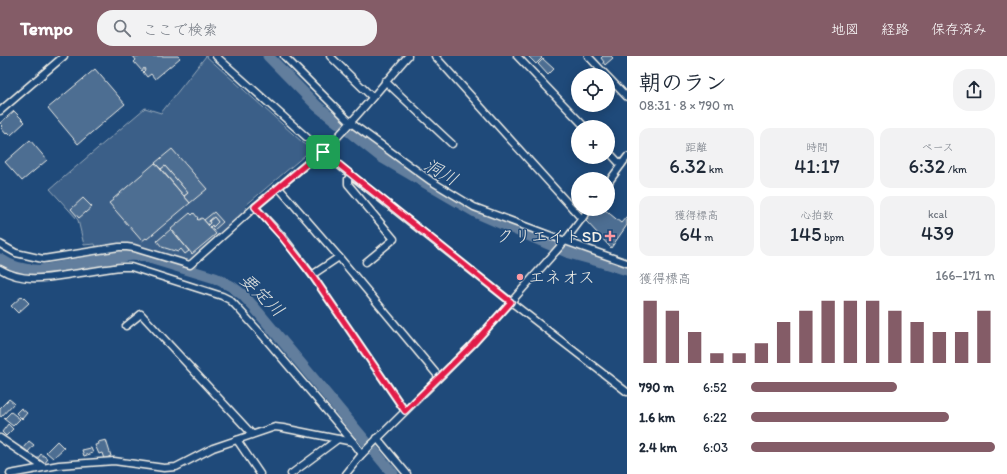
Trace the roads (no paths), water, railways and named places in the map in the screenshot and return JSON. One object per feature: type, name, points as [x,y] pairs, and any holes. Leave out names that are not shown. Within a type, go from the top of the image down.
[{"type":"street","points":[[0,111],[64,56]]},
{"type":"street","points":[[216,56],[322,152],[350,175],[627,392]]},
{"type":"street","points":[[284,56],[350,124],[431,181],[474,207],[627,263]]},
{"type":"street","points":[[330,56],[372,97]]},
{"type":"street","points":[[0,244],[16,253],[43,259],[127,247],[190,265],[255,207],[343,133],[385,81],[408,56]]},
{"type":"street","points":[[435,56],[582,219]]},
{"type":"street","points":[[517,56],[578,120]]},
{"type":"street","points":[[588,56],[599,68]]},
{"type":"street","points":[[385,81],[452,144]]},
{"type":"street","points":[[615,84],[627,97]]},
{"type":"street","points":[[615,173],[627,157]]},
{"type":"street","points":[[615,159],[621,165]]},
{"type":"street","points":[[350,175],[348,184],[394,239],[366,262]]},
{"type":"street","points":[[279,188],[340,257],[439,377]]},
{"type":"street","points":[[255,207],[282,237],[312,275],[405,411]]},
{"type":"street","points":[[346,474],[377,438],[472,345],[556,252],[584,216]]},
{"type":"street","points":[[312,275],[340,257]]},
{"type":"street","points":[[0,269],[8,274],[21,278],[34,279],[121,267],[131,267],[222,296],[230,300],[264,337],[362,454]]},
{"type":"street","points":[[126,326],[141,314],[252,434]]},
{"type":"street","points":[[10,474],[59,465],[114,461],[164,468],[176,467],[213,448],[275,427],[352,442]]},
{"type":"street","points":[[0,438],[43,467]]},
{"type":"street","points":[[377,438],[406,474]]},
{"type":"street","points":[[291,474],[338,439]]},
{"type":"street","points":[[237,440],[260,474]]},
{"type":"waterway","name":"洞川","points":[[268,56],[317,106],[381,157],[477,213],[569,253],[627,270]]},
{"type":"waterway","name":"要定川","points":[[0,259],[15,267],[42,270],[131,255],[143,256],[215,278],[231,286],[243,295],[254,307],[393,474]]},
{"type":"place","name":"クリエイトSD","points":[[610,236]]},
{"type":"place","name":"エネオス","points":[[520,277]]}]
